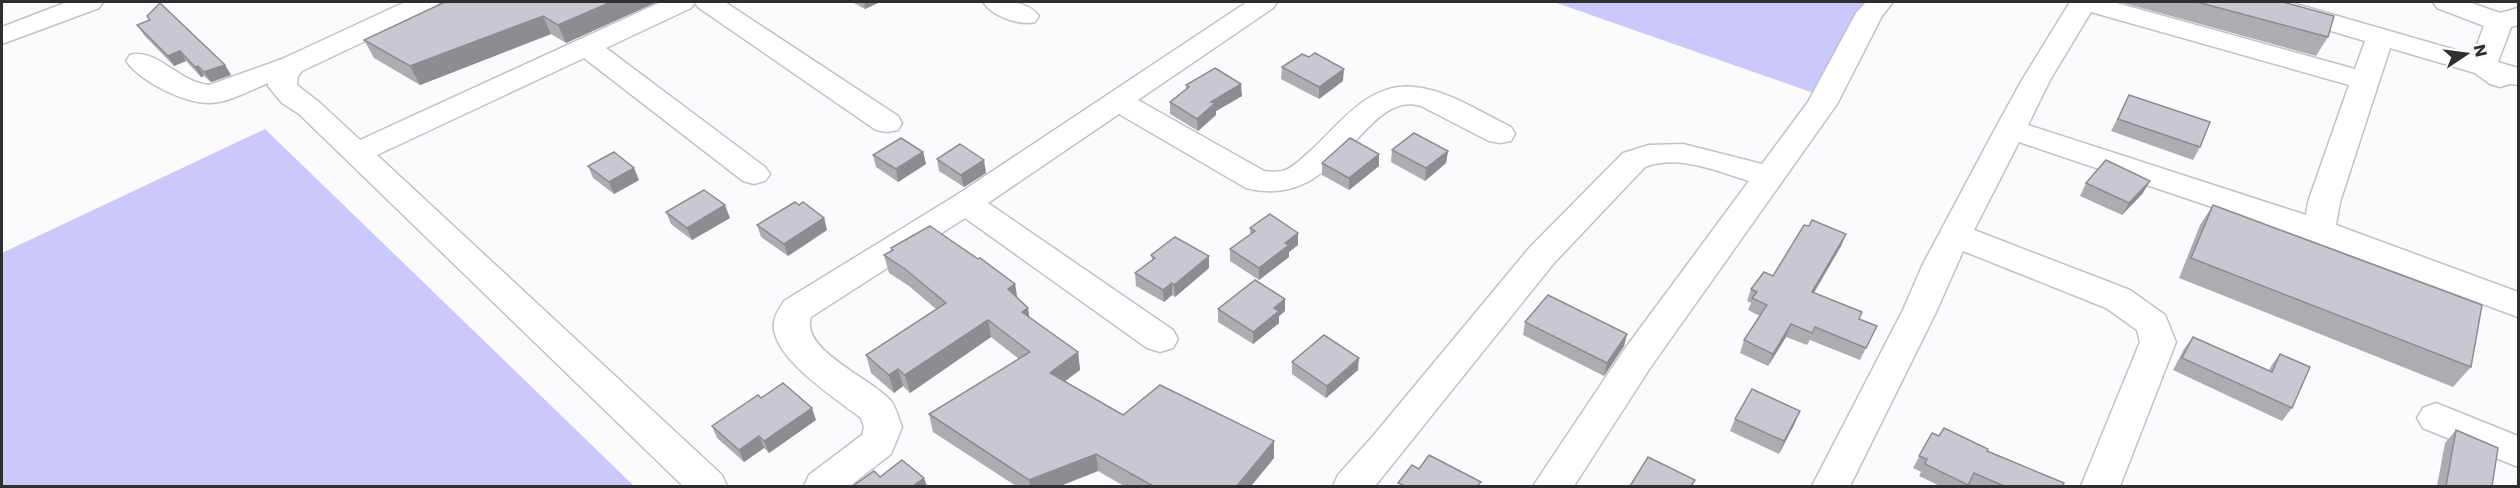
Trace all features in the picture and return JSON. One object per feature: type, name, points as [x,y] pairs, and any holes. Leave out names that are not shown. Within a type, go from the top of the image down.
[{"type":"street","points":[[2,36],[90,2]]},
{"type":"street","points":[[140,61],[178,88],[198,94],[212,94],[292,65],[426,2]]},
{"type":"street","points":[[357,153],[682,2]]},
{"type":"street","points":[[708,2],[887,123]]},
{"type":"street","points":[[996,2],[1026,16]]},
{"type":"street","points":[[823,486],[878,443],[883,427],[877,410],[814,362],[795,340],[791,323],[796,310],[966,203],[1264,2]]},
{"type":"street","points":[[1553,486],[1637,359],[1822,104],[1870,13],[1880,2]]},
{"type":"street","points":[[1831,486],[2010,129],[2036,80],[2084,2],[2365,81]]},
{"type":"street","points":[[2262,2],[2518,77]]},
{"type":"street","points":[[2446,2],[2509,19],[2483,66]]},
{"type":"street","points":[[2319,231],[2324,202],[2380,36]]},
{"type":"street","points":[[587,47],[754,174]]},
{"type":"street","points":[[292,65],[284,75],[282,86],[357,153],[708,486]]},
{"type":"street","points":[[2483,66],[2518,90]]},
{"type":"street","points":[[1118,100],[1257,181],[1277,182],[1297,177],[1319,162],[1374,106],[1395,97],[1411,95],[1425,98],[1500,134]]},
{"type":"street","points":[[2010,129],[2319,231],[2518,304]]},
{"type":"street","points":[[1352,486],[1387,447],[1542,255],[1634,160],[1647,153],[1682,153],[1769,177]]},
{"type":"street","points":[[966,203],[1160,339]]},
{"type":"street","points":[[1955,236],[2118,299],[2153,324],[2158,342],[2101,486]]},
{"type":"street","points":[[2436,418],[2518,452]]},
{"type":"shaded area","points":[[1554,2],[1881,2],[1825,97]]},
{"type":"shaded area","points":[[265,129],[634,486],[2,486],[2,253]]},
{"type":"building","points":[[445,2],[611,2],[558,25],[543,16],[410,66],[364,40]]},
{"type":"building","points":[[2197,2],[2283,2],[2334,16],[2328,37]]},
{"type":"building","points":[[160,3],[225,65],[204,72],[198,66],[195,67],[180,51],[168,56],[137,25],[150,20],[147,16]]},
{"type":"building","points":[[1315,53],[1344,69],[1319,87],[1282,67],[1302,54],[1309,57]]},
{"type":"building","points":[[1215,68],[1241,84],[1211,102],[1215,103],[1197,119],[1170,102],[1189,87],[1186,85]]},
{"type":"building","points":[[2129,95],[2210,122],[2200,147],[2118,119]]},
{"type":"building","points":[[1414,133],[1448,151],[1426,168],[1392,150]]},
{"type":"building","points":[[901,138],[923,152],[896,169],[873,155]]},
{"type":"building","points":[[1350,138],[1379,154],[1349,178],[1322,163]]},
{"type":"building","points":[[960,144],[984,160],[961,175],[937,159]]},
{"type":"building","points":[[614,152],[634,168],[609,182],[588,166]]},
{"type":"building","points":[[2106,160],[2150,181],[2129,203],[2086,183]]},
{"type":"building","points":[[704,190],[725,205],[687,228],[666,212]]},
{"type":"building","points":[[795,202],[799,205],[803,202],[824,218],[784,244],[757,225]]},
{"type":"building","points":[[2213,205],[2482,305],[2471,367],[2191,258]]},
{"type":"building","points":[[1270,214],[1298,233],[1285,243],[1289,245],[1259,268],[1230,249],[1255,231],[1250,228]]},
{"type":"building","points":[[1812,220],[1846,234],[1812,292],[1862,312],[1859,319],[1877,326],[1866,348],[1815,327],[1812,333],[1791,324],[1773,354],[1744,340],[1767,305],[1752,298],[1757,292],[1751,289],[1764,272],[1773,276],[1804,225],[1809,226]]},
{"type":"building","points":[[930,226],[1015,284],[1008,289],[1028,308],[1022,312],[1078,352],[1050,373],[1123,415],[1160,385],[1274,441],[1237,486],[1153,486],[1096,454],[1029,480],[929,414],[1030,352],[988,320],[905,375],[898,369],[889,375],[866,355],[946,303],[884,255],[893,250],[891,248]]},
{"type":"building","points":[[1175,237],[1209,256],[1174,285],[1172,283],[1163,290],[1135,273],[1155,258],[1151,255]]},
{"type":"building","points":[[1255,280],[1285,299],[1274,308],[1279,311],[1253,332],[1218,309]]},
{"type":"building","points":[[1548,295],[1627,334],[1607,363],[1525,322]]},
{"type":"building","points":[[1324,335],[1359,358],[1327,386],[1292,362]]},
{"type":"building","points":[[2193,337],[2272,372],[2280,354],[2310,367],[2292,408],[2182,358]]},
{"type":"building","points":[[783,383],[812,408],[764,441],[759,436],[739,450],[712,426],[758,395],[761,398]]},
{"type":"building","points":[[1752,389],[1800,411],[1784,441],[1735,419]]},
{"type":"building","points":[[1944,428],[1988,449],[1987,451],[2064,483],[2063,486],[2004,486],[1974,473],[1968,485],[1925,464],[1927,459],[1919,456],[1932,433],[1939,436]]},
{"type":"building","points":[[2456,430],[2498,448],[2492,486],[2446,486]]},
{"type":"building","points":[[1429,455],[1481,482],[1477,486],[1405,486],[1398,483],[1412,465],[1419,469]]},
{"type":"building","points":[[1648,457],[1695,480],[1691,486],[1630,486]]},
{"type":"building","points":[[902,460],[924,478],[913,486],[853,486],[874,471],[880,477]]}]
